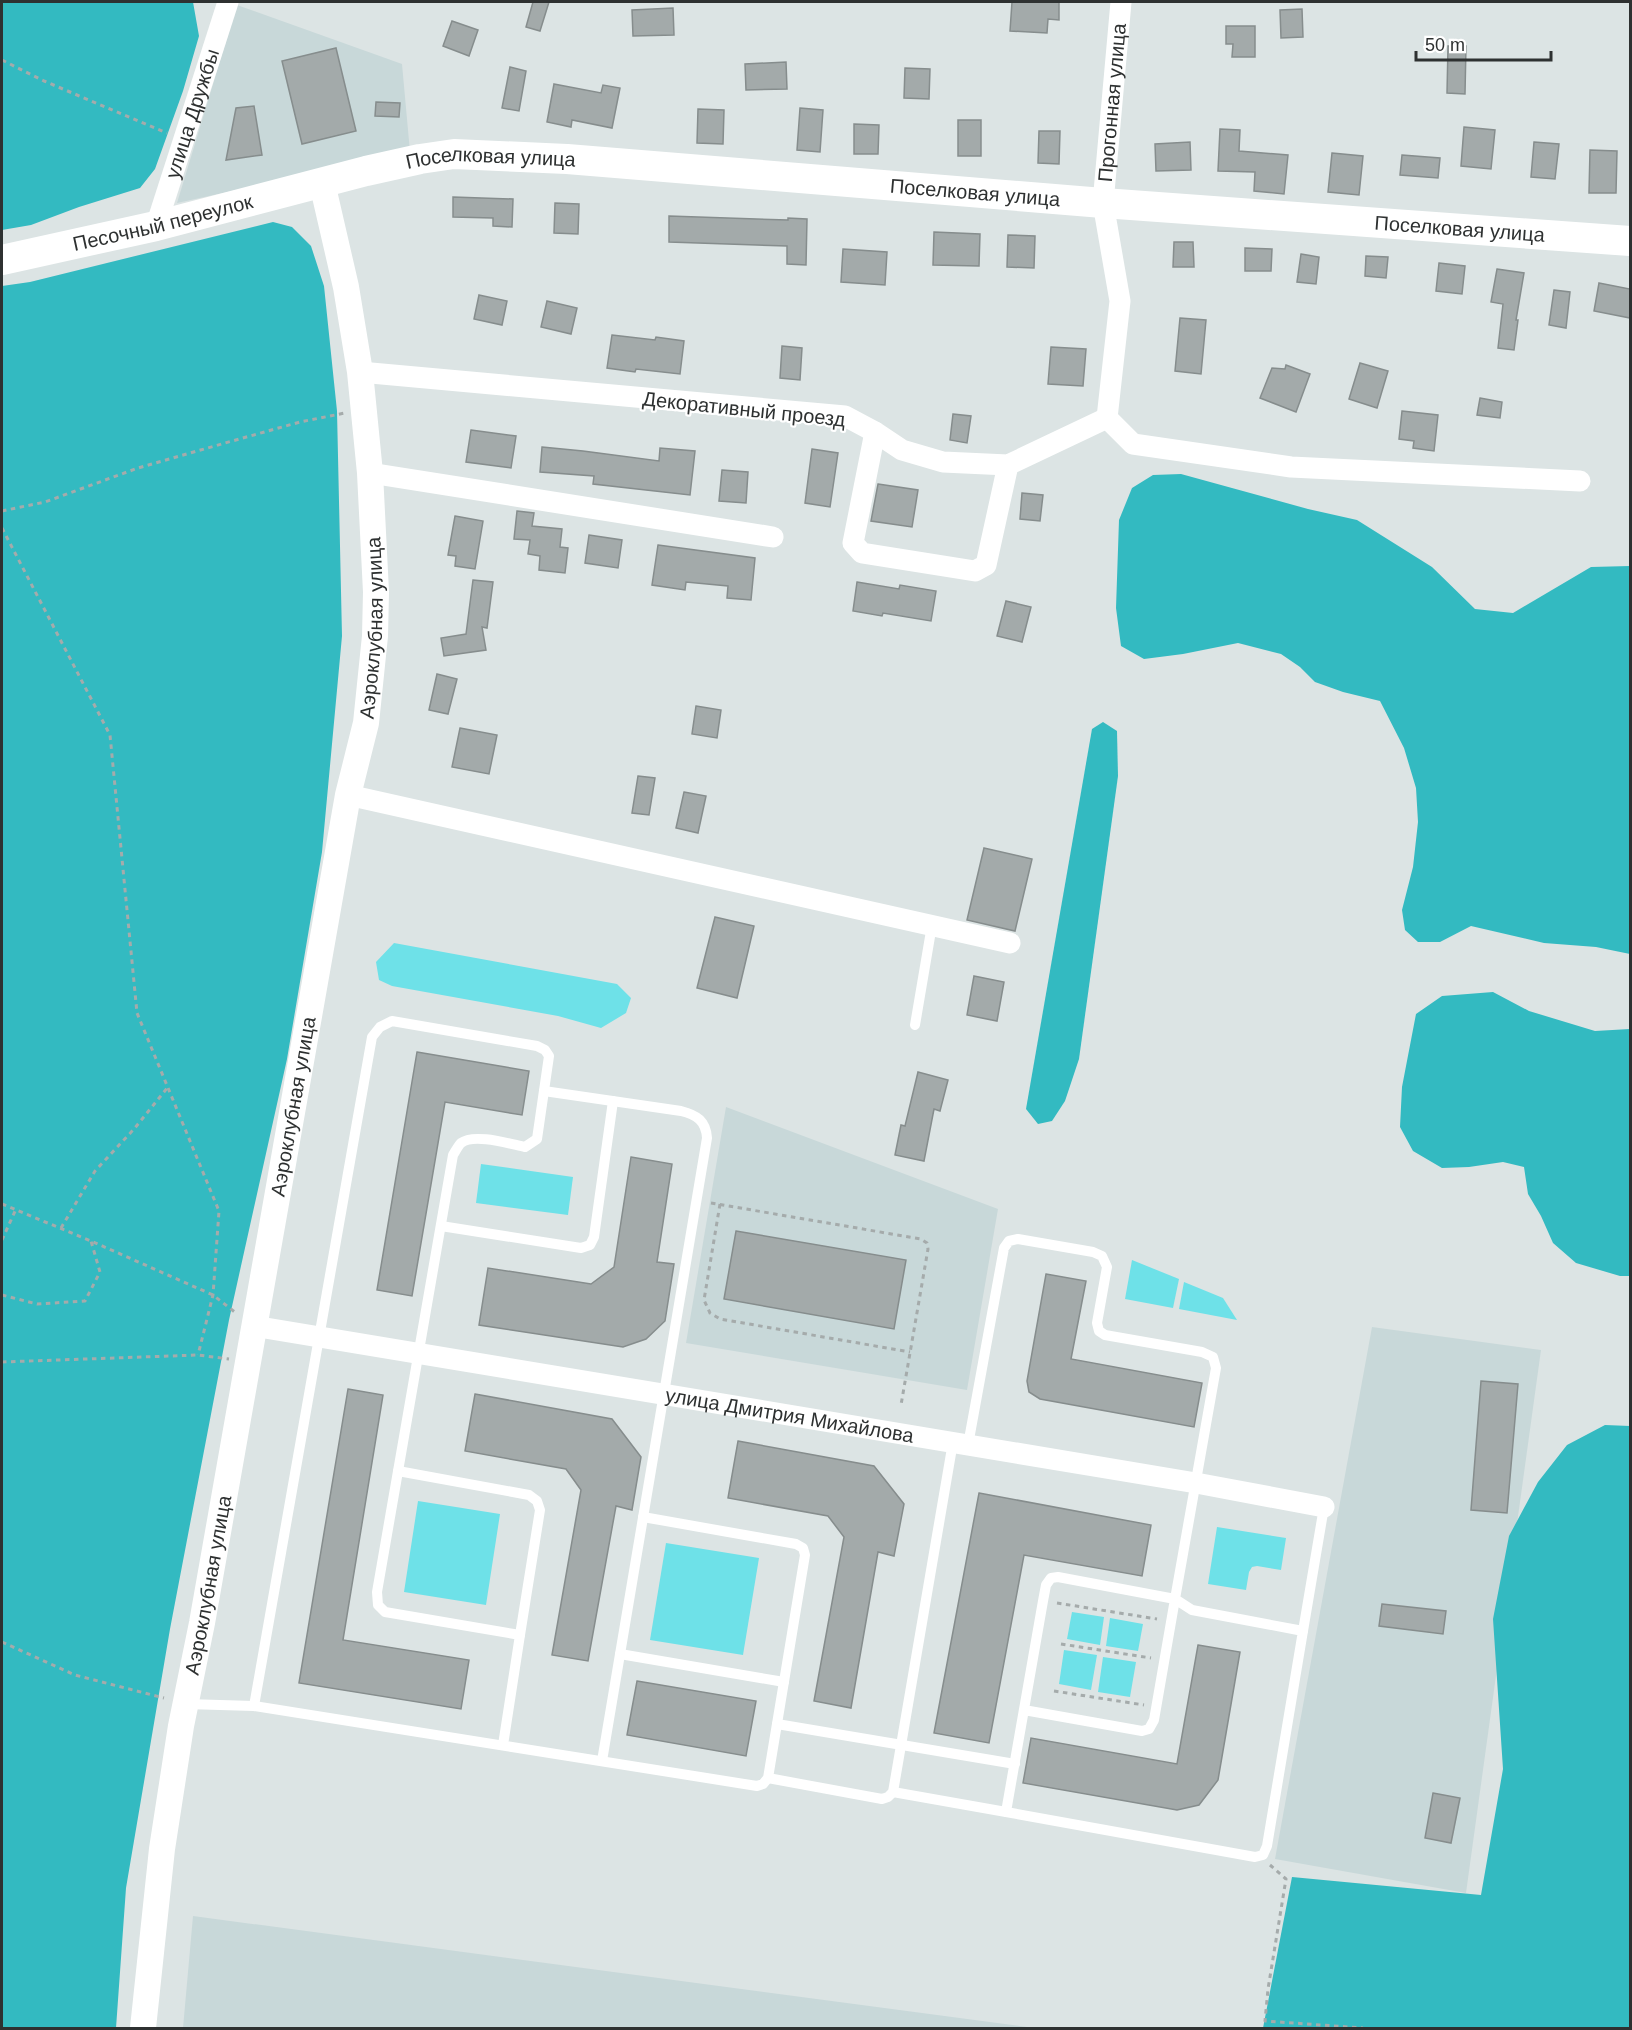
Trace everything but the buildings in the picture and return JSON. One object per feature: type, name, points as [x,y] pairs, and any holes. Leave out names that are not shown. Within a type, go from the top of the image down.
[{"type":"main road","name":"Поселковая улица","points":[[322,183],[420,159],[454,154],[497,155],[1630,242]]},
{"type":"main road","name":"Песочный переулок","points":[[2,260],[156,226],[322,183]]},
{"type":"street","name":"улица Дружбы","points":[[156,226],[228,2]]},
{"type":"street","name":"Прогонная улица","points":[[1107,418],[1120,301],[1103,203],[1121,2]]},
{"type":"street","name":"Аэроклубная улица","points":[[143,2028],[162,1849],[186,1704],[348,795],[366,723],[375,636],[376,592],[370,473],[360,372],[346,287],[322,183]]},
{"type":"street","name":"Декоративный проезд","points":[[360,372],[845,416],[902,450],[944,462],[1008,465],[1107,418]]},
{"type":"street","points":[[1107,418],[1133,444],[1291,467],[1580,482]]},
{"type":"street","points":[[875,432],[853,543],[862,552],[975,570],[986,565],[1008,465]]},
{"type":"street","points":[[370,473],[773,537]]},
{"type":"street","points":[[348,795],[1010,943]]},
{"type":"street","name":"улица Дмитрия Михайлова","points":[[254,1326],[1196,1483],[1324,1507]]},
{"type":"lane","points":[[915,1025],[932,926]]},
{"type":"lane","points":[[254,1706],[372,1037],[380,1027],[392,1021],[537,1046],[545,1050],[549,1056],[537,1138],[525,1147],[480,1138],[462,1142],[453,1155],[377,1592],[378,1605],[385,1612],[520,1635]]},
{"type":"lane","points":[[544,1091],[681,1111],[699,1117],[707,1131],[602,1761]]},
{"type":"lane","points":[[441,1226],[581,1248],[590,1245],[594,1237],[613,1101]]},
{"type":"lane","points":[[768,1778],[882,1799],[893,1792],[961,1444],[1004,1248],[1009,1241],[1018,1239],[1093,1252],[1102,1256],[1107,1267],[1096,1323],[1099,1331],[1105,1335],[1202,1352],[1213,1357],[1216,1368],[1154,1720],[1149,1729],[1142,1731],[1024,1710]]},
{"type":"lane","points":[[398,1471],[529,1495],[537,1501],[540,1510],[503,1745]]},
{"type":"lane","points":[[893,1792],[1255,1857],[1263,1855],[1267,1846],[1324,1507]]},
{"type":"lane","points":[[186,1704],[254,1706],[757,1785],[764,1784],[768,1778],[805,1555],[803,1548],[796,1544],[643,1517]]},
{"type":"lane","points":[[1006,1812],[1046,1585],[1050,1578],[1058,1577],[1175,1599],[1192,1610],[1303,1631]]},
{"type":"lane","points":[[620,1654],[784,1682]]},
{"type":"lane","points":[[777,1724],[1015,1764]]},
{"type":"path","points":[[2,60],[44,81],[184,140]]},
{"type":"path","points":[[2,511],[45,502],[138,468],[236,440],[300,423],[364,410]]},
{"type":"path","points":[[2,528],[110,735],[137,1013],[219,1211],[213,1295],[198,1355]]},
{"type":"path","points":[[60,1229],[95,1171],[134,1129],[168,1087]]},
{"type":"path","points":[[697,1200],[921,1239],[927,1243],[928,1249],[901,1405]]},
{"type":"path","points":[[2,1204],[213,1295],[254,1326]]},
{"type":"path","points":[[720,1204],[704,1300],[710,1313],[720,1319],[910,1352]]},
{"type":"path","points":[[2,1240],[16,1209]]},
{"type":"path","points":[[2,1295],[37,1304],[85,1301],[99,1272],[91,1241]]},
{"type":"path","points":[[2,1362],[198,1355],[248,1361]]},
{"type":"path","points":[[1043,1601],[1171,1622]]},
{"type":"path","points":[[2,1642],[75,1675],[186,1704]]},
{"type":"path","points":[[1061,1644],[1165,1660]]},
{"type":"path","points":[[1054,1691],[1156,1707]]},
{"type":"path","points":[[1260,1855],[1286,1879],[1265,2021],[1363,2028]]},
{"type":"shaded area","points":[[2,2],[193,2],[199,36],[183,91],[155,169],[140,188],[31,225],[2,230]]},
{"type":"shaded area","points":[[237,5],[402,64],[410,152],[177,203]]},
{"type":"shaded area","points":[[273,222],[292,227],[311,246],[324,286],[337,411],[342,636],[322,852],[287,1059],[229,1320],[170,1629],[126,1888],[116,2028],[2,2028],[2,286],[30,282]]},
{"type":"shaded area","points":[[1181,474],[1357,520],[1432,567],[1475,609],[1513,613],[1591,567],[1630,566],[1630,954],[1596,947],[1544,943],[1471,926],[1440,942],[1418,942],[1405,930],[1402,910],[1413,867],[1418,822],[1416,788],[1404,748],[1380,701],[1315,682],[1300,667],[1281,654],[1238,643],[1144,659],[1121,646],[1116,608],[1119,520],[1132,488],[1153,475]]},
{"type":"shaded area","points":[[1103,722],[1117,731],[1118,776],[1079,1059],[1065,1101],[1052,1121],[1038,1124],[1026,1109],[1092,729]]},
{"type":"shaded area","points":[[394,943],[617,984],[631,998],[626,1013],[601,1028],[558,1016],[392,986],[379,980],[376,962]]},
{"type":"shaded area","points":[[1493,992],[1529,1011],[1595,1031],[1630,1029],[1630,1276],[1620,1276],[1576,1263],[1553,1243],[1528,1194],[1524,1167],[1503,1162],[1442,1168],[1413,1151],[1400,1127],[1402,1087],[1416,1014],[1442,996]]},
{"type":"shaded area","points":[[726,1107],[998,1209],[967,1390],[686,1343]]},
{"type":"shaded area","points":[[481,1164],[573,1177],[568,1215],[476,1203]]},
{"type":"shaded area","points":[[1132,1260],[1179,1279],[1173,1308],[1125,1299]]},
{"type":"shaded area","points":[[1184,1282],[1223,1298],[1237,1320],[1179,1309]]},
{"type":"shaded area","points":[[1372,1327],[1541,1350],[1466,1893],[1275,1859]]},
{"type":"shaded area","points":[[1605,1425],[1630,1426],[1630,2028],[1263,2028],[1292,1877],[1481,1895],[1503,1769],[1493,1619],[1509,1536],[1538,1482],[1567,1445]]},
{"type":"shaded area","points":[[418,1501],[500,1514],[486,1605],[404,1592]]},
{"type":"shaded area","points":[[1217,1527],[1286,1538],[1281,1570],[1252,1567],[1246,1590],[1208,1584]]},
{"type":"shaded area","points":[[666,1543],[759,1558],[743,1655],[650,1640]]},
{"type":"shaded area","points":[[1072,1612],[1104,1617],[1100,1645],[1067,1639]]},
{"type":"shaded area","points":[[1110,1618],[1143,1624],[1138,1651],[1106,1646]]},
{"type":"shaded area","points":[[1064,1650],[1097,1655],[1091,1690],[1059,1684]]},
{"type":"shaded area","points":[[1103,1657],[1136,1662],[1130,1697],[1098,1692]]},
{"type":"shaded area","points":[[193,1916],[1035,2028],[183,2028]]}]
